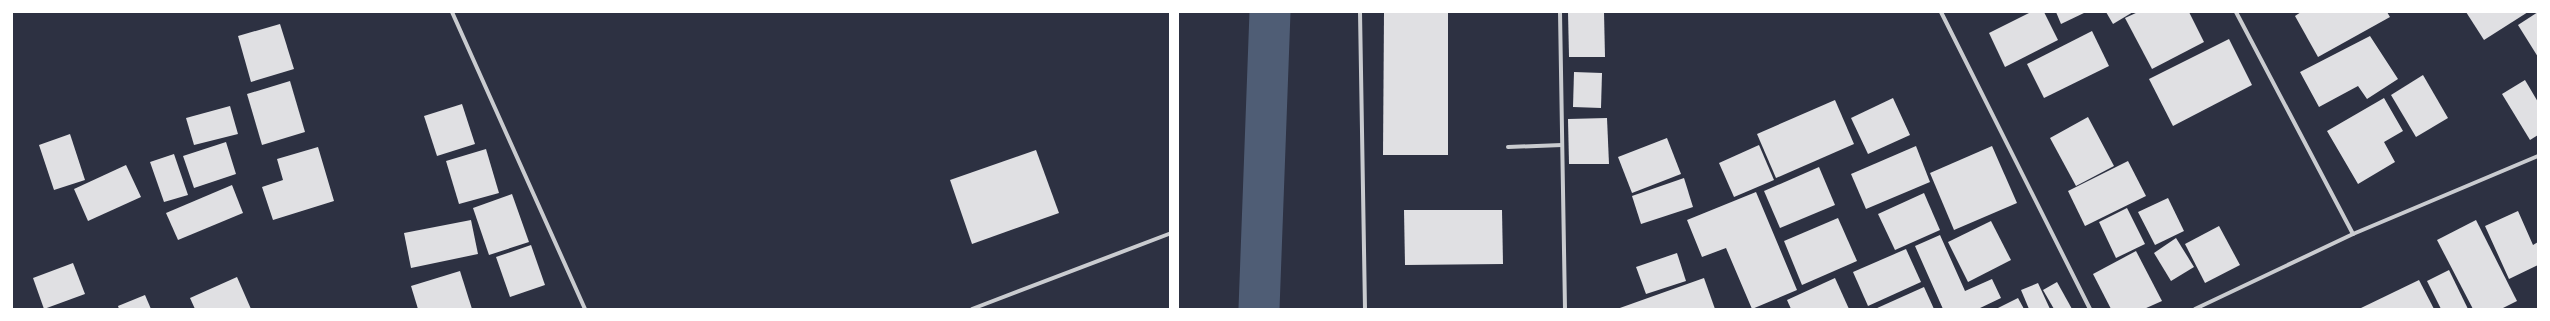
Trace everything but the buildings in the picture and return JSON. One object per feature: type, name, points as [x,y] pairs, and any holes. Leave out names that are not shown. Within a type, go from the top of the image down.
[{"type":"main road","points":[[1174,12],[1174,309]]},
{"type":"street","points":[[452,12],[585,309]]},
{"type":"street","points":[[1360,12],[1365,309]]},
{"type":"street","points":[[1560,12],[1565,309]]},
{"type":"street","points":[[1941,12],[2090,309]]},
{"type":"street","points":[[2236,12],[2353,234]]},
{"type":"street","points":[[1508,147],[1524,145],[1562,145]]},
{"type":"street","points":[[2195,309],[2353,234],[2538,156]]},
{"type":"street","points":[[972,309],[1174,232]]},
{"type":"waterway","points":[[1259,309],[1270,12]]}]
